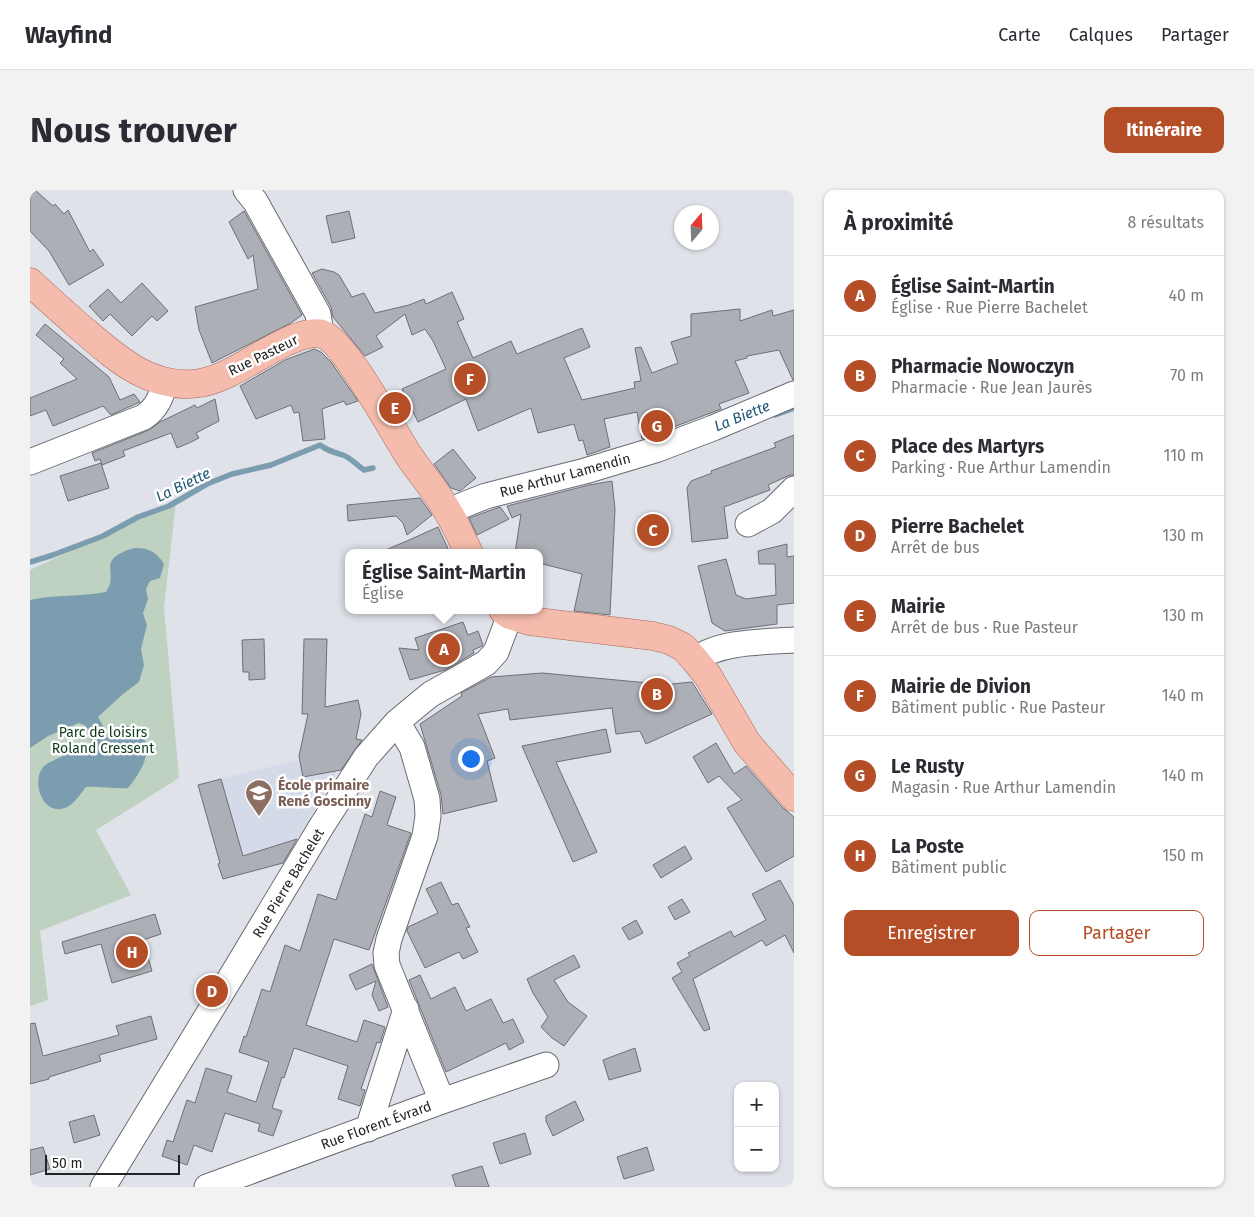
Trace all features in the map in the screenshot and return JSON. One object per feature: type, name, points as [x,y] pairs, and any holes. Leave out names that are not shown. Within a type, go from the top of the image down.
[{"type":"main road","name":"Rue Pasteur","points":[[30,282],[115,357],[146,376],[180,385],[202,383],[222,376],[289,340],[302,336],[321,334]]},
{"type":"main road","points":[[321,334],[334,340],[363,380],[409,455],[448,512],[467,549]]},
{"type":"main road","points":[[510,614],[529,620],[654,636],[669,640],[683,647],[708,676],[747,743],[794,797]]},
{"type":"street","points":[[246,190],[255,202],[318,314],[321,334]]},
{"type":"street","points":[[30,462],[144,417],[158,404],[165,382]]},
{"type":"street","name":"Rue Arthur Lamendin","points":[[448,512],[486,496],[585,471],[658,449],[794,394]]},
{"type":"street","points":[[748,524],[772,511],[794,489]]},
{"type":"street","name":"Rue Pierre Bachelet","points":[[103,1187],[327,817],[366,757],[397,722],[431,694],[486,663],[496,652],[507,614]]},
{"type":"street","points":[[695,660],[704,653],[722,648],[794,640]]},
{"type":"street","points":[[397,722],[412,747],[426,799],[428,816],[425,836],[386,953],[387,965],[442,1100]]},
{"type":"street","points":[[368,1129],[406,1008]]},
{"type":"street","name":"Rue Florent Évrard","points":[[207,1187],[368,1129],[442,1100],[546,1065]]},
{"type":"shaded area","name":"École primaire René Goscinny","points":[[300,760],[303,777],[338,770],[283,863],[223,879],[198,784]]},
{"type":"green space","name":"Parc de loisirs Roland Cressent","points":[[176,502],[164,608],[179,778],[96,830],[131,895],[40,931],[48,1000],[30,1006],[30,570]]},
{"type":"water","points":[[134,548],[151,551],[164,564],[160,578],[150,581],[146,589],[148,599],[143,613],[147,625],[141,649],[144,665],[139,682],[98,717],[107,733],[115,730],[122,724],[138,730],[144,738],[146,745],[145,758],[140,771],[128,788],[86,787],[70,806],[59,809],[51,807],[45,803],[39,788],[38,780],[44,766],[65,755],[87,747],[91,741],[86,726],[79,723],[48,736],[30,748],[30,600],[106,592],[110,585],[111,562],[115,557]]},
{"type":"building","points":[[30,190],[35,190],[53,206],[55,204],[64,214],[68,210],[90,252],[93,249],[104,265],[69,285],[49,251],[30,231]]},
{"type":"building","points":[[244,211],[302,315],[291,323],[212,363],[199,330],[195,307],[258,289],[253,255],[248,259],[229,222]]},
{"type":"building","points":[[349,211],[355,238],[332,243],[326,216]]},
{"type":"building","points":[[322,269],[339,275],[352,297],[364,293],[375,313],[409,305],[424,299],[426,304],[452,292],[464,319],[457,322],[473,358],[511,341],[517,354],[582,328],[590,347],[564,358],[582,400],[635,388],[634,382],[641,381],[635,348],[641,347],[652,373],[678,363],[671,342],[691,336],[691,314],[740,309],[740,321],[772,310],[773,316],[794,310],[794,380],[779,350],[747,356],[747,358],[735,361],[749,393],[719,404],[721,409],[642,439],[637,412],[604,419],[610,447],[587,455],[583,440],[579,441],[574,424],[538,433],[531,408],[478,431],[466,399],[418,422],[402,389],[446,369],[433,341],[425,329],[412,335],[405,314],[376,336],[383,347],[365,356],[333,317],[331,307],[312,273]]},
{"type":"building","points":[[142,283],[168,311],[157,321],[152,316],[132,336],[110,314],[103,321],[89,306],[108,289],[121,303]]},
{"type":"building","points":[[45,324],[109,377],[120,400],[134,394],[140,402],[111,415],[103,406],[53,426],[46,410],[30,416],[30,398],[77,379],[60,363],[64,359],[36,335]]},
{"type":"building","points":[[314,349],[321,352],[331,362],[358,401],[346,405],[344,401],[322,409],[325,439],[303,441],[299,412],[294,413],[291,405],[256,419],[240,386],[285,360]]},
{"type":"building","points":[[215,399],[219,421],[196,433],[199,438],[177,448],[171,433],[123,451],[125,456],[102,465],[100,459],[95,461],[92,453],[149,430],[160,422],[195,405],[197,408]]},
{"type":"building","points":[[794,435],[794,475],[768,485],[770,490],[724,507],[728,538],[692,542],[687,488],[691,481],[712,473],[711,471],[776,447],[774,443]]},
{"type":"building","points":[[453,449],[476,478],[460,491],[451,488],[434,464]]},
{"type":"building","points":[[101,463],[109,488],[68,501],[60,476]]},
{"type":"building","points":[[612,481],[615,509],[610,615],[574,611],[582,574],[543,564],[543,549],[516,549],[521,514],[512,518],[507,506]]},
{"type":"building","points":[[420,498],[432,515],[407,535],[403,523],[396,516],[348,521],[347,505]]},
{"type":"building","points":[[500,507],[509,519],[477,535],[469,518]]},
{"type":"building","points":[[438,527],[448,549],[388,549]]},
{"type":"building","points":[[787,544],[787,557],[794,556],[794,603],[777,605],[777,624],[725,631],[712,623],[698,566],[726,559],[736,595],[746,599],[776,595],[775,564],[759,564],[758,551]]},
{"type":"building","points":[[463,622],[468,635],[478,631],[483,645],[473,650],[474,653],[445,670],[410,680],[399,648],[419,650],[415,638]]},
{"type":"building","points":[[264,639],[265,679],[249,680],[249,672],[243,672],[242,640]]},
{"type":"building","points":[[304,639],[327,639],[325,707],[358,700],[361,714],[356,739],[362,740],[341,770],[303,777],[299,756],[308,714],[302,714]]},
{"type":"building","points":[[542,673],[638,682],[672,684],[692,682],[712,714],[646,744],[640,731],[616,734],[612,708],[510,720],[508,709],[478,714],[495,758],[487,761],[497,801],[443,814],[441,795],[420,724],[462,696],[461,693],[491,677]]},
{"type":"building","points":[[606,729],[611,752],[556,762],[597,852],[573,862],[522,746]]},
{"type":"building","points":[[716,743],[734,774],[746,766],[782,807],[794,817],[794,856],[766,872],[727,808],[742,800],[719,776],[708,783],[693,757]]},
{"type":"building","points":[[221,779],[243,856],[297,839],[283,863],[223,879],[198,785]]},
{"type":"building","points":[[380,791],[396,797],[387,825],[411,833],[369,950],[334,939],[306,1025],[357,1042],[364,1020],[385,1027],[380,1043],[377,1042],[361,1089],[365,1090],[360,1106],[338,1099],[348,1066],[294,1048],[272,1108],[282,1111],[273,1136],[258,1131],[260,1124],[225,1113],[212,1152],[194,1145],[187,1165],[162,1156],[167,1140],[173,1142],[187,1100],[195,1103],[206,1068],[232,1076],[227,1092],[256,1102],[269,1062],[239,1052],[262,989],[270,992],[285,945],[300,951],[318,894],[336,900],[365,814],[372,817]]},
{"type":"building","points":[[685,846],[692,859],[661,878],[653,865]]},
{"type":"building","points":[[780,880],[794,905],[794,953],[785,935],[766,946],[762,940],[693,979],[710,1029],[704,1031],[672,978],[682,972],[677,963],[690,956],[688,953],[731,931],[734,937],[766,920],[752,894]]},
{"type":"building","points":[[441,882],[452,905],[458,903],[470,927],[466,928],[478,952],[463,959],[459,952],[425,968],[407,931],[408,927],[438,913],[426,889]]},
{"type":"building","points":[[682,899],[690,912],[675,920],[668,907]]},
{"type":"building","points":[[155,914],[161,934],[143,940],[152,971],[112,983],[101,944],[65,954],[62,942]]},
{"type":"building","points":[[636,920],[643,933],[629,940],[622,928]]},
{"type":"building","points":[[574,955],[580,967],[554,980],[568,1002],[587,1016],[564,1046],[541,1027],[548,1017],[533,993],[527,979]]},
{"type":"building","points":[[372,964],[388,1007],[379,1011],[372,995],[376,981],[356,990],[349,975]]},
{"type":"building","points":[[420,975],[431,999],[455,987],[466,1011],[491,999],[503,1023],[513,1019],[524,1042],[509,1050],[506,1043],[446,1072],[409,980]]},
{"type":"building","points":[[151,1016],[157,1039],[99,1055],[101,1061],[30,1084],[30,1024],[35,1023],[43,1056],[119,1035],[116,1026]]},
{"type":"building","points":[[635,1048],[641,1071],[609,1080],[603,1060]]},
{"type":"building","points":[[575,1101],[584,1120],[553,1136],[546,1121],[546,1116]]},
{"type":"building","points":[[94,1115],[100,1135],[74,1143],[69,1122]]},
{"type":"building","points":[[525,1133],[531,1154],[500,1164],[493,1143]]},
{"type":"building","points":[[43,1147],[50,1169],[30,1175],[30,1150]]},
{"type":"building","points":[[647,1147],[654,1170],[624,1179],[617,1157]]},
{"type":"building","points":[[482,1166],[489,1187],[456,1187],[452,1175]]},
{"type":"waterway","name":"La Biette","points":[[775,415],[794,408]]},
{"type":"waterway","name":"La Biette","points":[[30,562],[103,536],[138,517],[169,506],[207,484],[232,474],[271,465],[320,445],[346,456],[364,470],[373,468]]},
{"type":"place","name":"Mairie de Divion","points":[[470,379]]},
{"type":"place","name":"Mairie","points":[[395,408]]},
{"type":"place","name":"Le Rusty","points":[[657,426]]},
{"type":"place","name":"Place des Martyrs","points":[[653,530]]},
{"type":"place","name":"Église Saint-Martin","points":[[444,649]]},
{"type":"place","name":"Pharmacie Nowoczyn","points":[[657,694]]},
{"type":"place","name":"École primaire René Goscinny","points":[[259,817]]},
{"type":"place","name":"La Poste","points":[[132,952]]},
{"type":"place","name":"Pierre Bachelet","points":[[212,991]]}]
